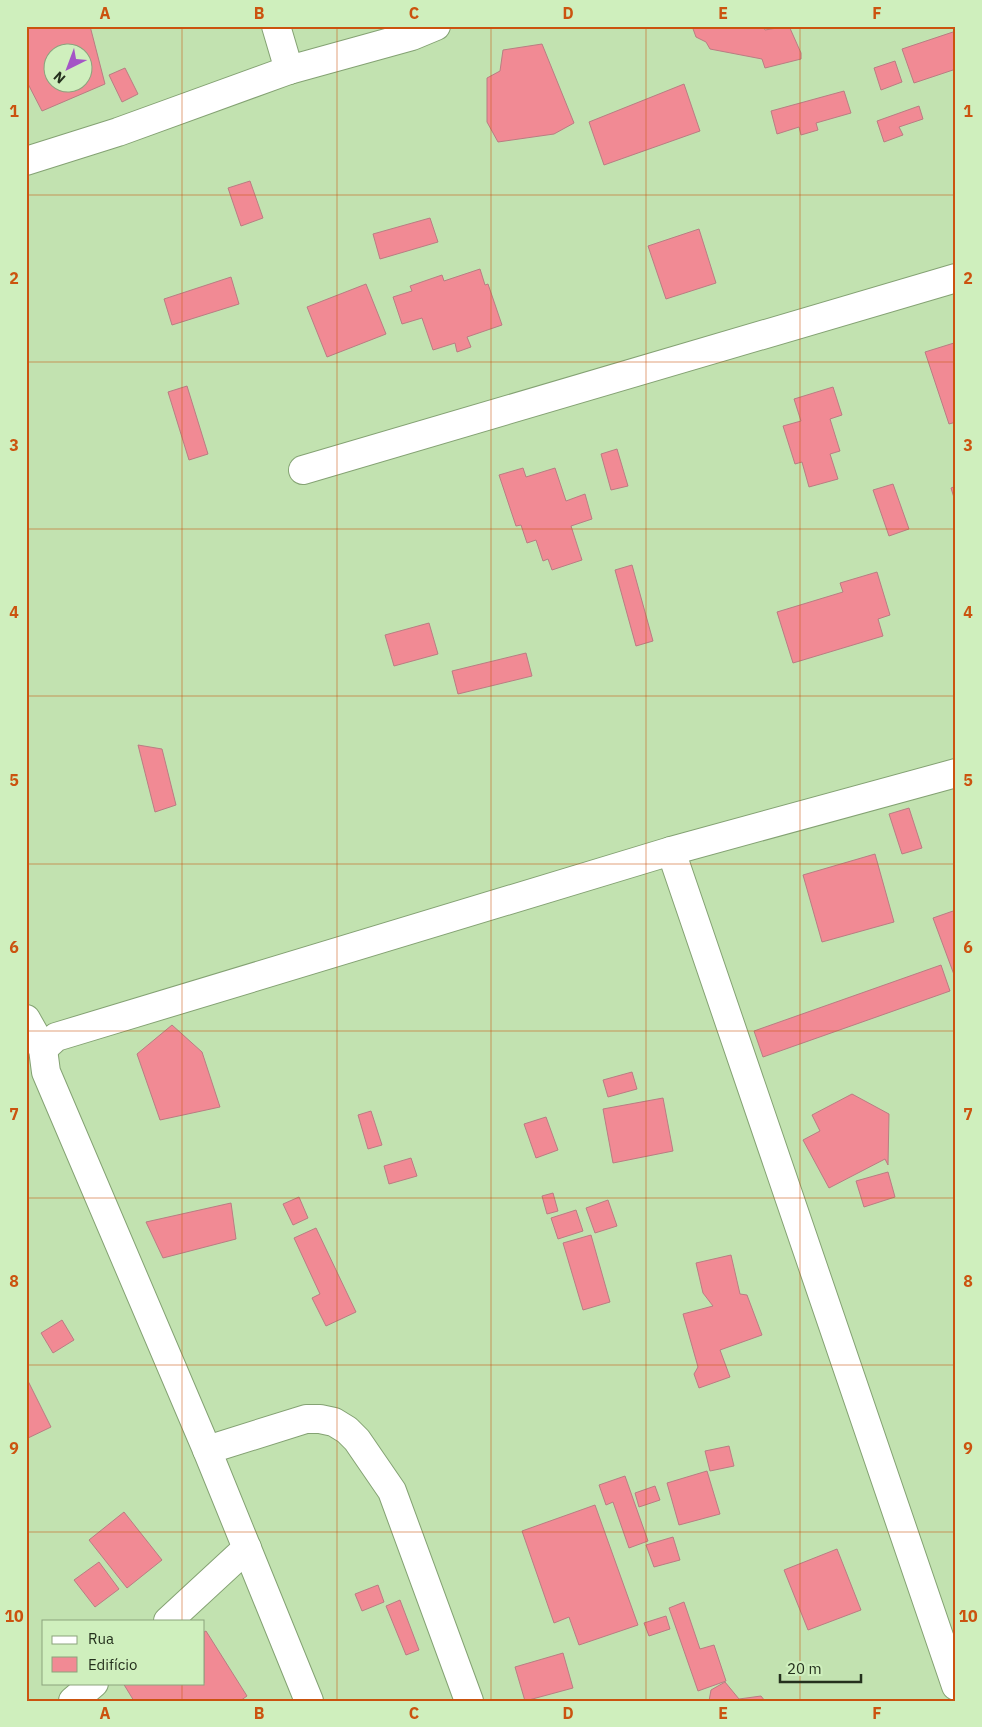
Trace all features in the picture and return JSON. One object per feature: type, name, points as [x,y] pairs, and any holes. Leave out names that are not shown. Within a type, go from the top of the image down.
[{"type":"street","points":[[276,26],[289,70]]},
{"type":"street","points":[[26,161],[118,132],[289,70],[412,36],[436,26]]},
{"type":"street","points":[[303,470],[956,278]]},
{"type":"street","points":[[43,1049],[56,1037],[671,851],[956,773]]},
{"type":"street","points":[[671,851],[956,1686]]},
{"type":"street","points":[[26,1019],[43,1049],[46,1072],[207,1450],[309,1701]]},
{"type":"street","points":[[207,1450],[306,1419],[334,1422],[357,1440],[392,1491],[469,1701]]},
{"type":"street","points":[[169,1620],[247,1548]]},
{"type":"street","points":[[73,1701],[93,1684]]},
{"type":"building","points":[[26,26],[90,26],[105,84],[92,90],[92,42],[42,42],[42,92],[86,92],[42,111],[26,80]]},
{"type":"building","points":[[692,26],[762,26],[765,30],[789,26],[801,53],[801,59],[765,68],[762,59],[710,49],[706,42],[696,37]]},
{"type":"building","points":[[956,31],[956,69],[914,83],[902,49]]},
{"type":"building","points":[[542,44],[574,123],[554,134],[498,142],[487,122],[487,78],[500,71],[503,50]]},
{"type":"building","points":[[895,61],[902,82],[881,90],[874,68]]},
{"type":"building","points":[[125,68],[138,94],[122,102],[109,75]]},
{"type":"building","points":[[684,84],[700,131],[604,165],[589,122]]},
{"type":"building","points":[[844,91],[851,113],[816,123],[818,130],[801,135],[799,127],[777,134],[771,111]]},
{"type":"building","points":[[919,106],[923,119],[899,127],[903,135],[884,142],[877,121]]},
{"type":"building","points":[[250,181],[263,218],[241,226],[228,188]]},
{"type":"building","points":[[430,218],[438,242],[380,259],[373,234]]},
{"type":"building","points":[[699,229],[716,283],[666,299],[648,246]]},
{"type":"building","points":[[480,269],[485,285],[488,284],[502,325],[467,337],[471,347],[457,352],[455,343],[433,350],[422,318],[402,324],[393,297],[412,291],[410,286],[442,275],[444,281]]},
{"type":"building","points":[[231,277],[239,304],[172,325],[164,299]]},
{"type":"building","points":[[366,284],[386,334],[327,357],[307,307]]},
{"type":"building","points":[[954,343],[956,347],[956,422],[949,424],[925,352]]},
{"type":"building","points":[[187,386],[208,454],[189,460],[168,392]]},
{"type":"building","points":[[833,387],[842,415],[830,419],[840,451],[830,454],[838,479],[809,487],[802,462],[795,464],[783,426],[801,421],[794,399]]},
{"type":"building","points":[[617,449],[628,486],[611,490],[601,454]]},
{"type":"building","points":[[523,468],[526,477],[555,468],[566,501],[585,494],[592,519],[571,526],[582,560],[552,570],[548,559],[543,561],[536,540],[527,543],[521,525],[516,526],[499,475]]},
{"type":"building","points":[[893,484],[909,529],[889,536],[873,490]]},
{"type":"building","points":[[956,486],[956,504],[951,488]]},
{"type":"building","points":[[632,565],[653,641],[636,646],[615,570]]},
{"type":"building","points":[[877,572],[890,615],[878,619],[883,636],[793,663],[777,612],[843,592],[840,583]]},
{"type":"building","points":[[429,623],[438,654],[394,666],[385,635]]},
{"type":"building","points":[[526,653],[532,676],[458,694],[452,671]]},
{"type":"building","points":[[138,745],[162,749],[176,805],[155,812]]},
{"type":"building","points":[[909,808],[922,848],[902,854],[889,814]]},
{"type":"building","points":[[875,854],[894,922],[822,942],[803,875]]},
{"type":"building","points":[[956,910],[956,980],[933,918]]},
{"type":"building","points":[[941,965],[950,991],[763,1057],[754,1031]]},
{"type":"building","points":[[172,1025],[202,1052],[220,1107],[160,1120],[137,1054]]},
{"type":"building","points":[[632,1072],[637,1089],[608,1097],[603,1080]]},
{"type":"building","points":[[852,1094],[889,1114],[888,1165],[885,1159],[829,1188],[803,1140],[820,1131],[812,1115]]},
{"type":"building","points":[[663,1098],[673,1151],[613,1163],[603,1109]]},
{"type":"building","points":[[371,1111],[382,1145],[368,1149],[358,1115]]},
{"type":"building","points":[[546,1117],[558,1150],[536,1158],[524,1124]]},
{"type":"building","points":[[411,1158],[417,1176],[389,1184],[384,1166]]},
{"type":"building","points":[[888,1172],[895,1197],[864,1207],[856,1181]]},
{"type":"building","points":[[553,1193],[558,1211],[547,1214],[542,1196]]},
{"type":"building","points":[[299,1197],[308,1218],[293,1225],[283,1204]]},
{"type":"building","points":[[608,1200],[617,1226],[595,1233],[586,1208]]},
{"type":"building","points":[[231,1203],[236,1239],[163,1258],[146,1222]]},
{"type":"building","points":[[576,1210],[583,1231],[558,1239],[551,1218]]},
{"type":"building","points":[[316,1228],[356,1312],[326,1326],[312,1298],[320,1294],[294,1238]]},
{"type":"building","points":[[591,1235],[610,1302],[583,1310],[563,1243]]},
{"type":"building","points":[[731,1255],[740,1294],[747,1295],[762,1335],[720,1350],[730,1377],[699,1388],[694,1374],[698,1367],[683,1314],[713,1306],[703,1293],[696,1263]]},
{"type":"building","points":[[62,1320],[74,1340],[53,1353],[41,1333]]},
{"type":"building","points":[[26,1377],[51,1427],[26,1439]]},
{"type":"building","points":[[729,1446],[734,1466],[710,1471],[705,1451]]},
{"type":"building","points":[[707,1471],[720,1514],[679,1525],[667,1483]]},
{"type":"building","points":[[625,1476],[648,1541],[629,1548],[613,1502],[606,1505],[599,1485]]},
{"type":"building","points":[[655,1486],[660,1500],[639,1507],[635,1493]]},
{"type":"building","points":[[595,1505],[638,1625],[579,1645],[569,1617],[554,1623],[522,1531]]},
{"type":"building","points":[[124,1512],[162,1560],[127,1588],[89,1540]]},
{"type":"building","points":[[673,1537],[680,1560],[654,1567],[646,1545]]},
{"type":"building","points":[[837,1549],[861,1610],[808,1630],[784,1570]]},
{"type":"building","points":[[99,1562],[119,1589],[95,1607],[74,1580]]},
{"type":"building","points":[[378,1585],[384,1602],[362,1611],[355,1594]]},
{"type":"building","points":[[400,1600],[419,1650],[406,1655],[386,1606]]},
{"type":"building","points":[[684,1602],[700,1649],[714,1645],[726,1681],[698,1691],[669,1608]]},
{"type":"building","points":[[666,1616],[670,1629],[649,1636],[644,1623]]},
{"type":"building","points":[[205,1632],[247,1696],[240,1701],[134,1701],[124,1684],[205,1684]]},
{"type":"building","points":[[563,1653],[573,1688],[525,1701],[515,1667]]},
{"type":"building","points":[[725,1682],[739,1699],[761,1696],[765,1701],[709,1701],[711,1690]]}]
